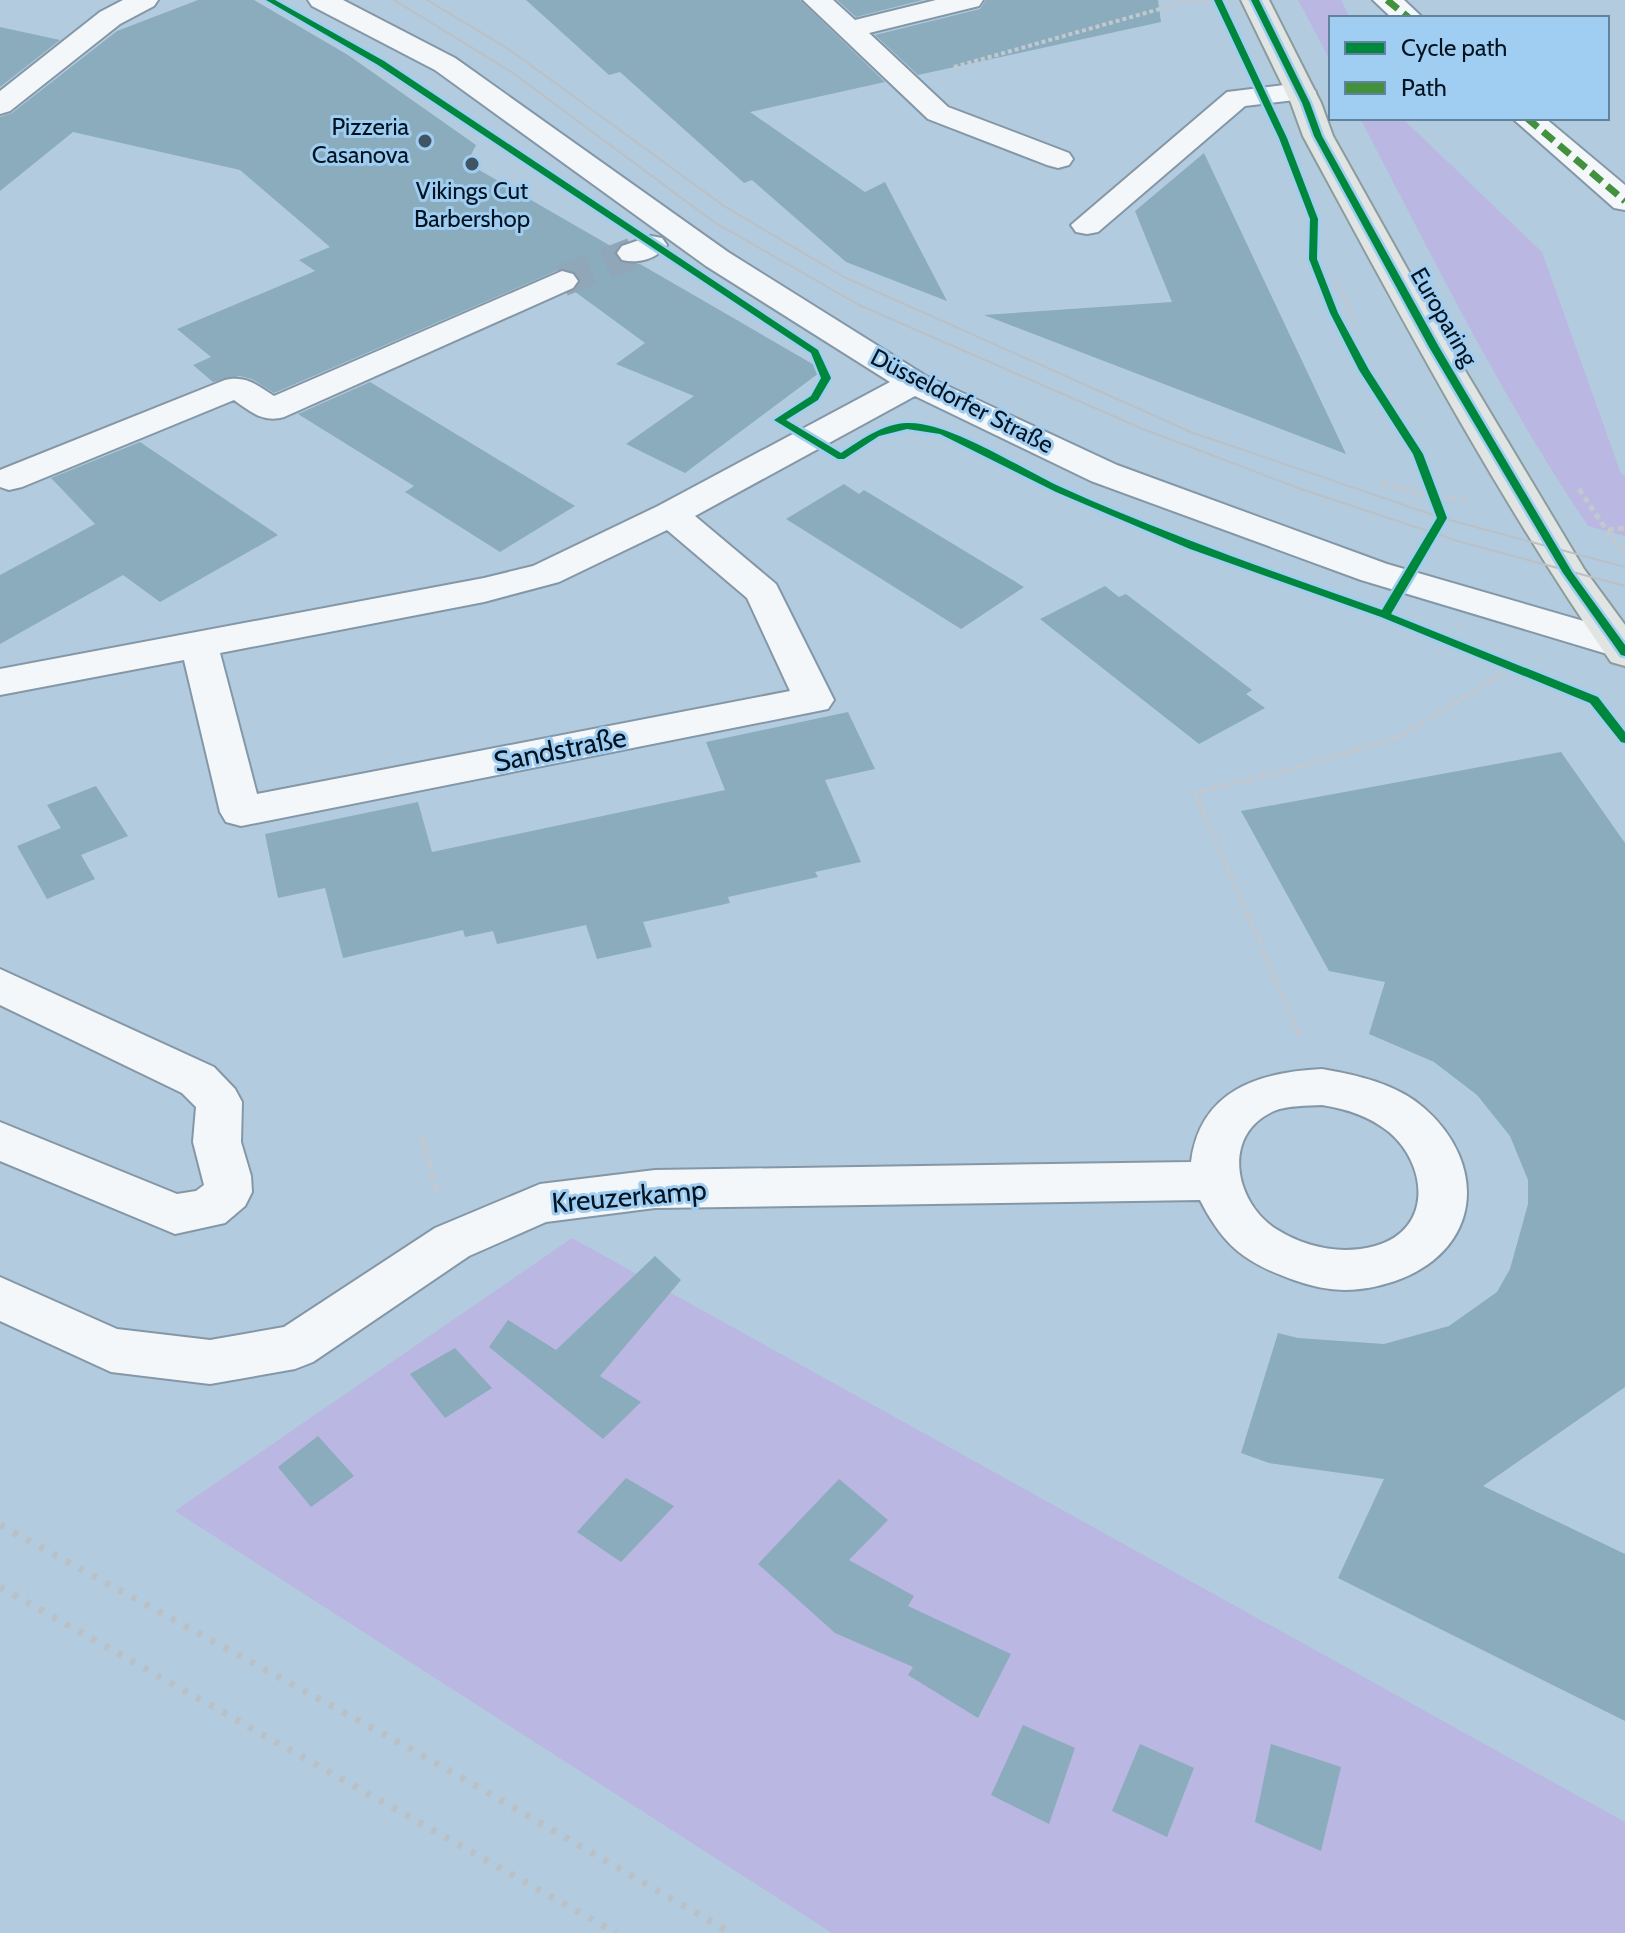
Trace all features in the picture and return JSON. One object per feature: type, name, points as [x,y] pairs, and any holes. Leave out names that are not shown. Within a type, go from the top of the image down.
[{"type":"main road","name":"Europaring","points":[[1255,0],[1301,92],[1318,136],[1434,347],[1568,573],[1623,647]]},
{"type":"street","points":[[0,105],[110,18],[144,0]]},
{"type":"street","name":"Düsseldorfer Straße","points":[[322,0],[445,64],[717,259],[914,383],[1104,473],[1374,572],[1623,647]]},
{"type":"street","points":[[817,0],[938,113],[1058,159]]},
{"type":"street","points":[[848,30],[969,0]]},
{"type":"street","points":[[1387,0],[1407,16]]},
{"type":"street","points":[[1087,225],[1237,98],[1301,92]]},
{"type":"street","points":[[1529,120],[1625,201]]},
{"type":"street","points":[[9,479],[237,387],[272,410],[562,281]]},
{"type":"street","points":[[0,682],[484,590],[546,574],[671,514],[914,383]]},
{"type":"street","name":"Sandstraße","points":[[199,644],[241,812],[814,700],[763,592],[671,514]]},
{"type":"street","points":[[0,986],[198,1080],[219,1102],[217,1142],[227,1176],[228,1192],[208,1209],[175,1214],[0,1141]]},
{"type":"street","points":[[1322,1087],[1355,1092],[1392,1109],[1417,1130],[1435,1155],[1444,1179],[1441,1214],[1428,1237],[1404,1257],[1356,1271],[1313,1267],[1257,1242],[1225,1207],[1214,1181],[1215,1151],[1226,1124],[1248,1103],[1288,1088],[1322,1087]]},
{"type":"street","name":"Kreuzerkamp","points":[[0,1298],[111,1350],[210,1362],[295,1347],[452,1242],[540,1203],[667,1189],[1214,1181]]},
{"type":"path","points":[[893,68],[952,67],[1188,1],[1218,0]]},
{"type":"path","points":[[1387,389],[1418,454]]},
{"type":"path","points":[[1382,483],[1437,498]]},
{"type":"path","points":[[1601,519],[1618,547],[1625,549]]},
{"type":"path","points":[[1608,530],[1625,528]]},
{"type":"path","points":[[1322,1087],[1195,793],[1317,762],[1404,735],[1514,666]]},
{"type":"shaded area","points":[[1298,0],[1341,0],[1349,16],[1329,16],[1329,58]]},
{"type":"shaded area","points":[[1361,120],[1404,120],[1542,252],[1621,474],[1625,476],[1625,536],[1588,526],[1526,427],[1468,325]]},
{"type":"shaded area","points":[[572,1238],[1625,1822],[1625,1933],[832,1933],[175,1511]]},
{"type":"building","points":[[198,0],[254,0],[348,55],[476,145],[467,163],[616,249],[615,255],[621,263],[640,264],[823,370],[685,473],[626,444],[694,396],[616,364],[645,343],[574,291],[580,279],[574,271],[563,268],[274,393],[252,379],[240,376],[213,382],[193,365],[211,357],[177,329],[315,271],[299,260],[330,247],[240,170],[73,132],[0,191],[0,117],[12,113],[117,31]]},
{"type":"building","points":[[526,0],[800,0],[885,82],[750,112],[865,192],[885,182],[947,301],[846,262],[752,180],[744,183],[620,72],[609,75]]},
{"type":"building","points":[[837,0],[923,0],[856,17]]},
{"type":"building","points":[[986,0],[1158,0],[1161,22],[918,75],[875,35],[980,9]]},
{"type":"building","points":[[0,27],[60,40],[0,87]]},
{"type":"building","points":[[1204,153],[1346,454],[984,315],[1172,302],[1135,211]]},
{"type":"building","points":[[370,382],[575,506],[500,552],[405,492],[414,486],[298,414]]},
{"type":"building","points":[[140,442],[278,535],[160,602],[123,575],[0,644],[0,575],[95,524],[51,478]]},
{"type":"building","points":[[844,484],[859,494],[864,490],[1024,587],[961,629],[786,519]]},
{"type":"building","points":[[1105,586],[1119,597],[1126,594],[1252,690],[1246,694],[1265,708],[1199,744],[1040,619]]},
{"type":"building","points":[[848,712],[875,769],[825,780],[861,862],[815,872],[818,877],[728,897],[730,903],[643,922],[652,947],[597,959],[586,925],[497,944],[493,931],[465,937],[463,930],[343,958],[325,888],[278,898],[265,834],[418,802],[432,852],[725,790],[706,742]]},
{"type":"building","points":[[1561,752],[1625,843],[1625,1387],[1483,1486],[1625,1554],[1625,1721],[1338,1578],[1384,1479],[1269,1463],[1241,1453],[1278,1333],[1298,1338],[1384,1344],[1449,1326],[1497,1292],[1510,1269],[1528,1204],[1528,1180],[1510,1136],[1477,1095],[1434,1062],[1369,1034],[1385,982],[1329,971],[1241,811]]},
{"type":"building","points":[[96,786],[128,836],[81,855],[95,879],[47,899],[17,846],[61,828],[47,805]]},
{"type":"building","points":[[655,1256],[681,1280],[600,1376],[641,1402],[603,1439],[489,1347],[508,1320],[556,1350]]},
{"type":"building","points":[[455,1348],[492,1388],[445,1418],[410,1374]]},
{"type":"building","points":[[318,1436],[354,1476],[311,1507],[278,1467]]},
{"type":"building","points":[[626,1478],[674,1506],[621,1562],[577,1532]]},
{"type":"building","points":[[839,1479],[888,1520],[849,1560],[914,1596],[908,1606],[1011,1654],[978,1718],[908,1675],[913,1667],[835,1633],[758,1564]]},
{"type":"building","points":[[1023,1725],[1075,1748],[1049,1824],[991,1795]]},
{"type":"building","points":[[1140,1744],[1194,1768],[1167,1837],[1112,1811]]},
{"type":"building","points":[[1271,1744],[1341,1767],[1321,1851],[1255,1822]]},
{"type":"tunnel","points":[[562,281],[633,253]]},
{"type":"tram line","points":[[394,0],[513,73],[714,222],[859,305],[1143,429],[1301,489],[1461,542],[1625,586]]},
{"type":"tram line","points":[[427,0],[510,50],[724,206],[844,277],[1191,432],[1442,518],[1625,567]]},
{"type":"railway","points":[[0,1525],[438,1764],[731,1933]]},
{"type":"railway","points":[[0,1587],[616,1933]]},
{"type":"marked path","points":[[1387,0],[1407,16]]},
{"type":"marked path","points":[[1529,120],[1625,201]]},
{"type":"cycle path","points":[[270,0],[381,63],[815,352],[826,378],[815,398],[779,420],[841,457],[876,434],[907,426],[943,432],[1059,490],[1194,547],[1385,615],[1594,700],[1625,739]]},
{"type":"cycle path","points":[[1218,0],[1283,138],[1314,219],[1313,259],[1334,313],[1364,370],[1418,454],[1442,518],[1385,615]]},
{"type":"cycle path","points":[[1255,0],[1306,103],[1318,136],[1434,347],[1568,573],[1625,653]]},
{"type":"place","name":"Pizzeria Casanova","points":[[425,141]]},
{"type":"place","name":"Vikings Cut Barbershop","points":[[472,164]]}]
